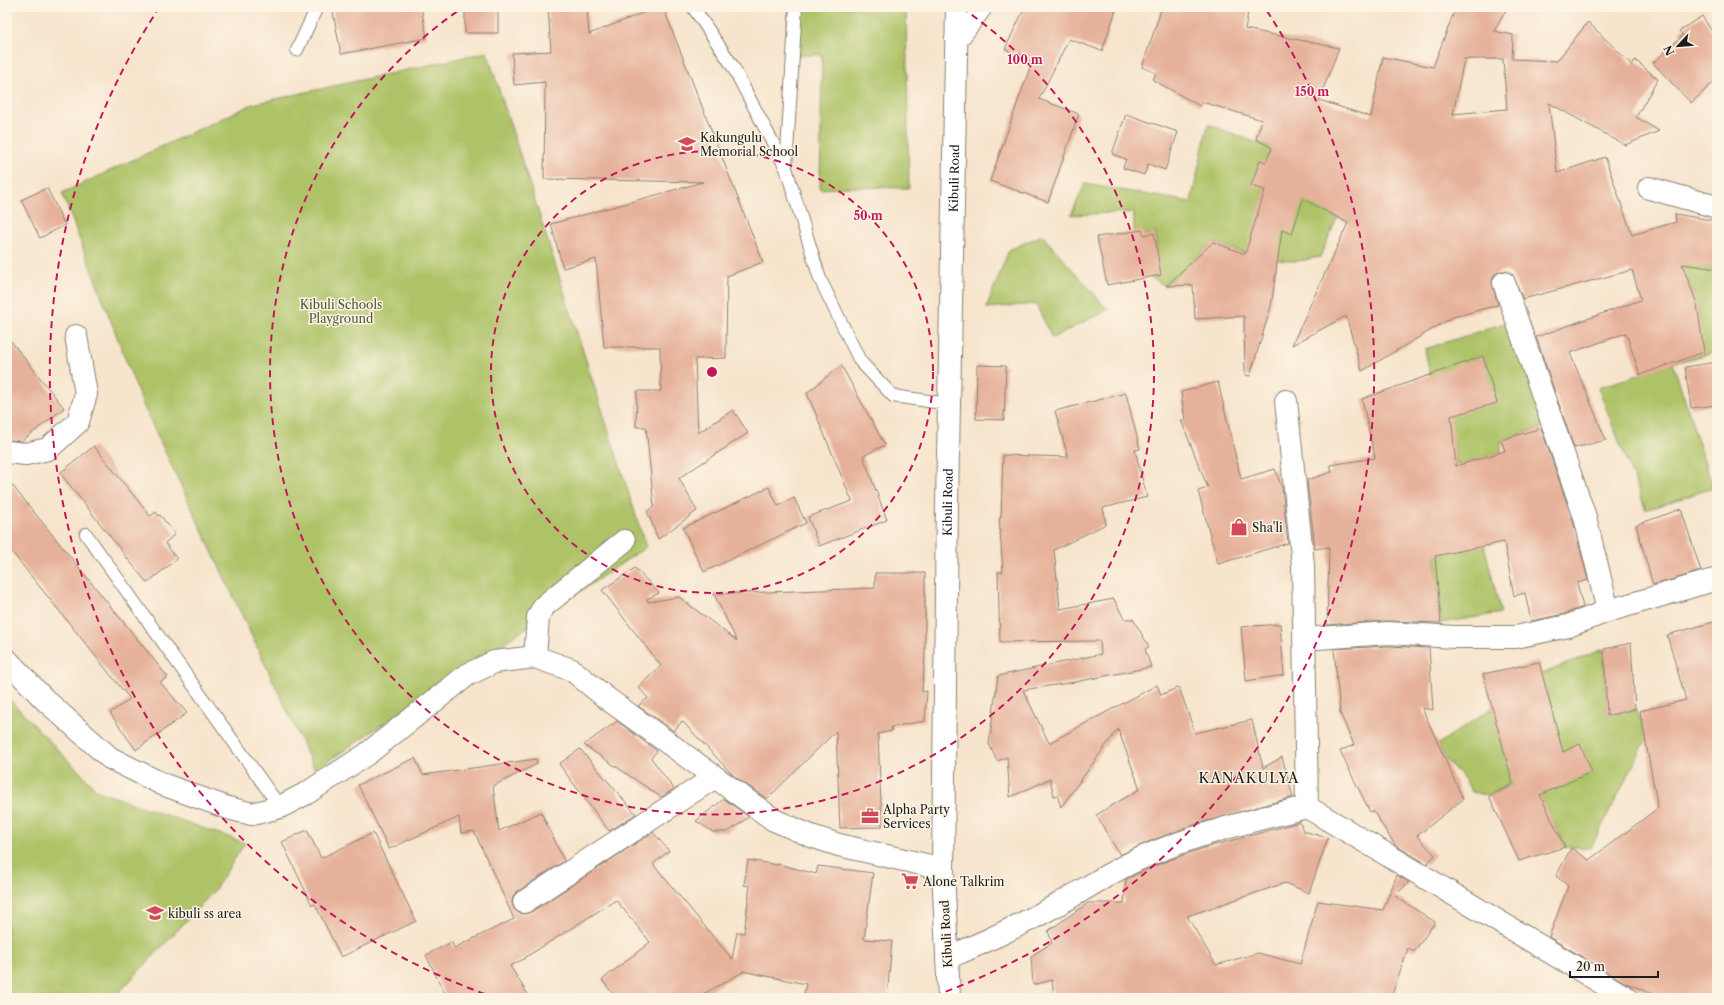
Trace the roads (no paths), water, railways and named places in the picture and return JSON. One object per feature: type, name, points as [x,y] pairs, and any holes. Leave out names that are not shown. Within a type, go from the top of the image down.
[{"type":"street","name":"Kibuli Road","points":[[949,998],[943,869],[949,404],[957,7]]},
{"type":"street","points":[[956,40],[981,7]]},
{"type":"street","points":[[1649,188],[1717,207]]},
{"type":"street","points":[[1504,283],[1585,516],[1608,611]]},
{"type":"street","points":[[7,452],[26,454],[48,449],[78,422],[86,394],[76,336]]},
{"type":"street","points":[[1286,401],[1303,565],[1307,807]]},
{"type":"street","points":[[535,657],[538,617],[544,606],[624,541]]},
{"type":"street","points":[[1304,639],[1388,633],[1454,637],[1516,637],[1568,626],[1608,611],[1717,579]]},
{"type":"street","points":[[7,660],[44,698],[110,758],[162,784],[228,808],[252,814],[280,807],[307,793],[367,754],[467,675],[494,662],[535,657],[572,670],[605,697],[774,820],[810,836],[839,845],[943,869]]},
{"type":"street","points":[[524,902],[715,777]]},
{"type":"street","points":[[947,958],[1000,935],[1056,906],[1138,859],[1198,835],[1239,823],[1307,807],[1627,998]]},
{"type":"lane","points":[[298,50],[317,7]]},
{"type":"lane","points":[[693,7],[732,65],[786,168],[820,279],[860,361],[893,396],[949,404]]},
{"type":"lane","points":[[786,168],[796,7]]},
{"type":"lane","points":[[86,534],[280,807]]},
{"type":"place","name":"Kakungulu Memorial School","points":[[687,144]]},
{"type":"place","name":"Sha'li","points":[[1239,527]]},
{"type":"place","name":"Alpha Party Services","points":[[870,816]]},
{"type":"place","name":"Alone Talkrim","points":[[910,881]]},
{"type":"place","name":"kibuli ss area","points":[[155,913]]},
{"type":"district","name":"KANAKULYA","points":[[1249,778]]},
{"type":"park label","name":"Kibuli Schools Playground","points":[[341,311]]}]
